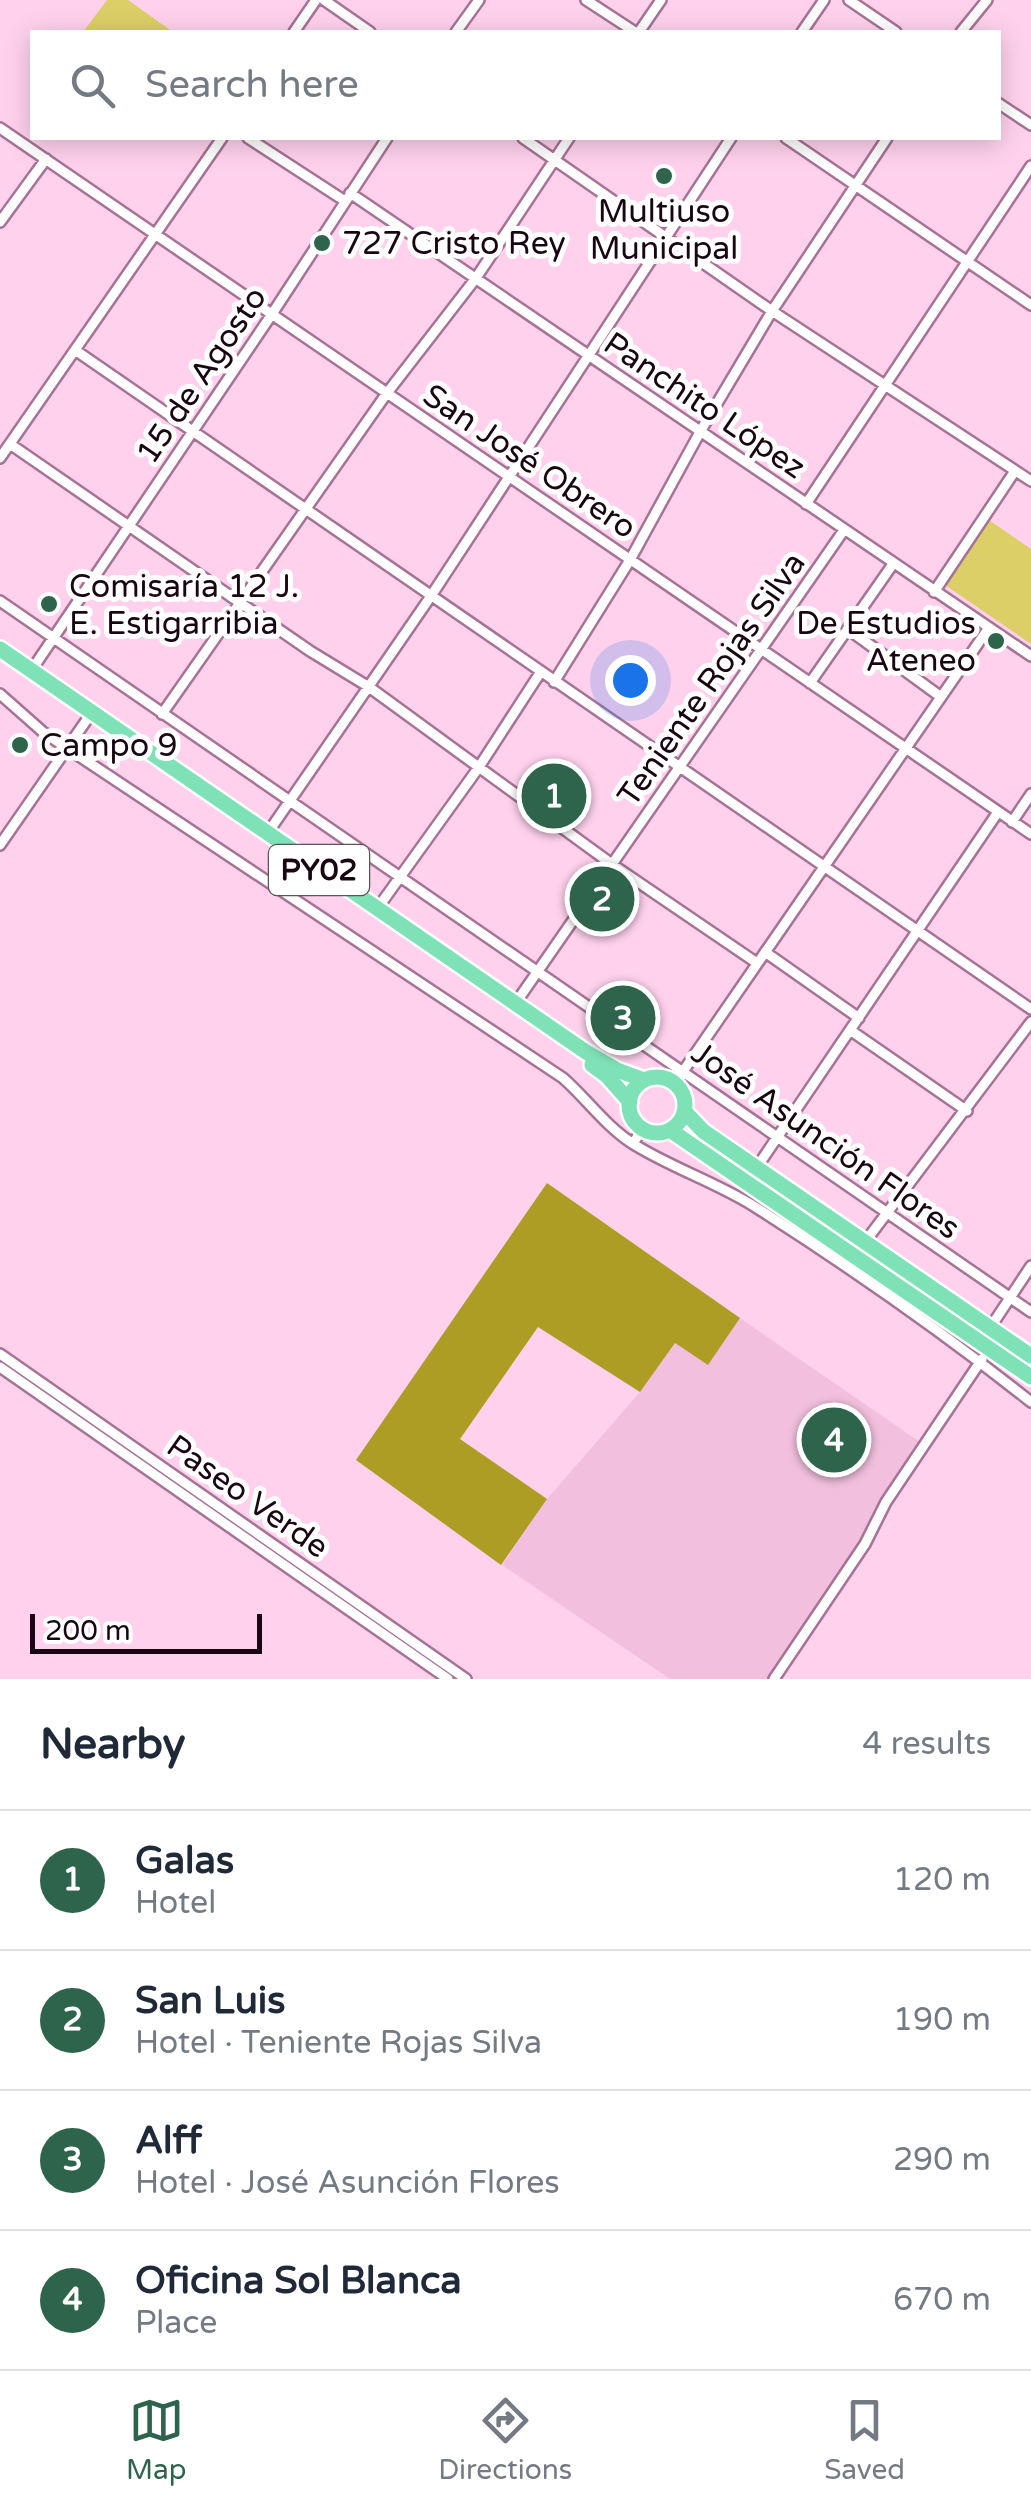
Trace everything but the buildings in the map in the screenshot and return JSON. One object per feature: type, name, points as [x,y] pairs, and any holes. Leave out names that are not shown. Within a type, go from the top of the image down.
[{"type":"highway","name":"PY02","points":[[0,649],[586,1052],[644,1080],[679,1077]]},
{"type":"highway","name":"PY02","points":[[0,657],[607,1076],[630,1102],[632,1117],[642,1128]]},
{"type":"highway","points":[[642,1128],[655,1133],[679,1123],[684,1096],[679,1077]]},
{"type":"highway","points":[[630,1102],[634,1089],[644,1080]]},
{"type":"highway","points":[[684,1112],[703,1131],[1031,1356]]},
{"type":"highway","points":[[670,1130],[984,1355],[1031,1377]]},
{"type":"street","points":[[295,30],[316,0]]},
{"type":"street","points":[[324,0],[367,30]]},
{"type":"street","points":[[457,30],[478,0]]},
{"type":"street","points":[[586,0],[634,30]]},
{"type":"street","points":[[638,30],[661,0]]},
{"type":"street","points":[[803,30],[824,0]]},
{"type":"street","points":[[849,0],[893,30]]},
{"type":"street","points":[[962,30],[984,1]]},
{"type":"street","points":[[1001,105],[1031,125]]},
{"type":"street","name":"San José Obrero","points":[[0,128],[1031,834]]},
{"type":"street","points":[[0,458],[221,140]]},
{"type":"street","name":"Panchito López","points":[[251,140],[476,278],[1031,656]]},
{"type":"street","name":"15 de Agosto","points":[[31,671],[386,140]]},
{"type":"street","points":[[525,140],[1031,481]]},
{"type":"street","points":[[162,714],[387,393],[476,278],[567,140]]},
{"type":"street","points":[[267,834],[432,596],[730,140]]},
{"type":"street","points":[[789,140],[1031,305]]},
{"type":"street","points":[[554,682],[630,560],[772,310],[885,140]]},
{"type":"street","points":[[0,222],[46,159]]},
{"type":"street","points":[[806,504],[1031,166]]},
{"type":"street","points":[[75,350],[1031,1009]]},
{"type":"street","points":[[10,444],[369,686],[613,865],[757,963]]},
{"type":"street","points":[[934,592],[1015,470]]},
{"type":"street","name":"Teniente Rojas Silva","points":[[515,1004],[844,530]]},
{"type":"street","points":[[810,683],[893,564]]},
{"type":"street","name":"José Asunción Flores","points":[[0,601],[538,971],[679,1077],[778,1137],[1031,1312]]},
{"type":"street","points":[[848,629],[941,697]]},
{"type":"street","points":[[679,1077],[988,629]]},
{"type":"street","points":[[377,909],[540,673]]},
{"type":"street","points":[[0,694],[43,732],[563,1078],[611,1128],[633,1144],[754,1206],[984,1355],[1031,1402]]},
{"type":"street","points":[[0,845],[88,718]]},
{"type":"street","points":[[1012,822],[1031,794]]},
{"type":"street","points":[[757,1168],[998,812]]},
{"type":"street","points":[[765,952],[858,1018]]},
{"type":"street","points":[[865,1242],[1031,1022]]},
{"type":"street","points":[[850,1030],[967,1111]]},
{"type":"street","points":[[633,1144],[642,1128]]},
{"type":"street","points":[[990,1328],[1031,1266]]},
{"type":"street","name":"Paseo Verde","points":[[0,1354],[79,1416]]},
{"type":"street","points":[[774,1679],[984,1355]]},
{"type":"street","name":"Paseo Verde","points":[[0,1367],[79,1416],[466,1679]]},
{"type":"street","name":"Paseo Verde","points":[[281,1556],[448,1679]]},
{"type":"shaded area","points":[[107,0],[128,0],[170,30],[84,30]]},
{"type":"shaded area","points":[[989,520],[1031,549],[1031,644],[945,585]]},
{"type":"shaded area","points":[[547,1183],[740,1318],[708,1365],[675,1343],[640,1392],[538,1327],[460,1439],[547,1499],[501,1565],[356,1460]]},
{"type":"shaded area","points":[[740,1318],[920,1442],[874,1510],[862,1540],[767,1679],[670,1679],[502,1565],[547,1499],[640,1392],[675,1343],[708,1364]]},
{"type":"place","name":"Multiuso Municipal","points":[[664,176]]},
{"type":"place","name":"727 Cristo Rey","points":[[322,243]]},
{"type":"place","name":"Comisaría 12 J. E. Estigarribia","points":[[49,604]]},
{"type":"place","name":"De Estudios Ateneo","points":[[996,641]]},
{"type":"place","name":"Campo 9","points":[[20,745]]},
{"type":"place","name":"Galas","points":[[554,796]]},
{"type":"place","name":"San Luis","points":[[602,899]]},
{"type":"place","name":"Alff","points":[[623,1018]]},
{"type":"place","name":"Oficina Sol Blanca","points":[[834,1440]]}]
